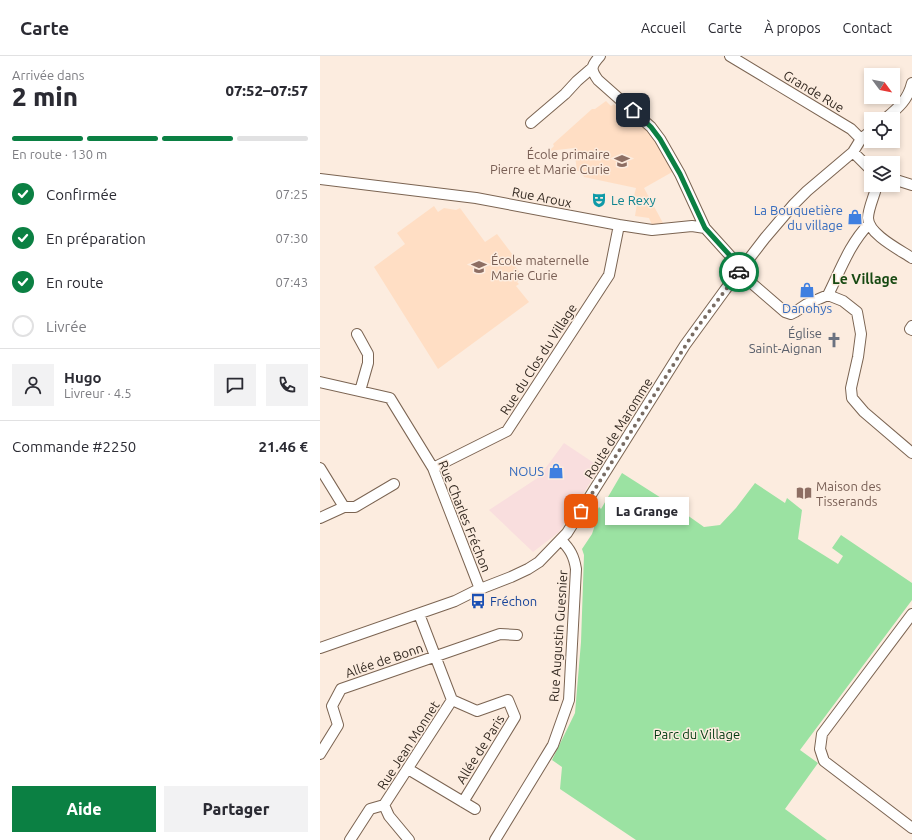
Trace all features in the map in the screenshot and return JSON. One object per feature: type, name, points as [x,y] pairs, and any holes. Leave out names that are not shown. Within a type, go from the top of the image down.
[{"type":"street","points":[[600,56],[593,63],[593,74],[651,127],[660,139],[680,174],[705,228],[734,260],[748,280],[785,312],[791,314],[806,304],[828,295],[850,251],[862,231],[869,224]]},
{"type":"street","name":"Grande Rue","points":[[730,56],[851,130],[861,139]]},
{"type":"street","points":[[532,123],[592,68]]},
{"type":"street","points":[[893,112],[904,102],[908,96],[912,83]]},
{"type":"street","name":"Route de Maromme","points":[[320,648],[455,600],[528,570],[539,562],[567,534],[692,334],[794,204],[853,152],[864,136]]},
{"type":"street","points":[[853,152],[864,163]]},
{"type":"street","name":"Rue Aroux","points":[[320,179],[476,198],[652,230],[692,226],[705,228]]},
{"type":"street","points":[[900,181],[912,185]]},
{"type":"street","points":[[876,192],[868,217],[869,224],[875,233],[912,258]]},
{"type":"street","name":"Rue du Clos du Village","points":[[432,468],[507,431],[609,275],[619,225]]},
{"type":"street","points":[[828,295],[843,301],[857,312],[861,334],[858,357],[851,388],[852,398],[864,412],[912,453]]},
{"type":"street","points":[[912,326],[910,329],[912,330]]},
{"type":"street","points":[[357,334],[368,354],[368,363],[360,391]]},
{"type":"street","name":"Rue Charles Fréchon","points":[[320,382],[390,398],[432,468],[480,589]]},
{"type":"street","points":[[321,472],[344,507]]},
{"type":"street","points":[[320,518],[344,507],[356,507],[394,484]]},
{"type":"street","name":"Rue Augustin Guesnier","points":[[495,840],[553,745],[570,700],[576,568],[575,557],[561,540]]},
{"type":"street","name":"Rue Jean Monnet","points":[[409,840],[389,816],[384,805],[452,700],[419,614]]},
{"type":"street","points":[[912,614],[822,734],[820,749],[824,761],[912,828]]},
{"type":"street","name":"Allée de Bonn","points":[[320,754],[338,725],[332,706],[341,689],[500,634],[516,635]]},
{"type":"street","name":"Allée de Paris","points":[[452,700],[477,711],[508,700],[515,717],[462,802]]},
{"type":"street","points":[[408,769],[475,809]]},
{"type":"street","points":[[350,840],[370,809],[384,805]]},
{"type":"shaded area","name":"École primaire Pierre et Marie Curie","points":[[606,101],[611,106],[614,104],[623,115],[626,113],[636,124],[639,121],[650,132],[674,171],[644,188],[663,223],[652,225],[649,218],[635,216],[638,197],[634,196],[636,188],[584,177],[581,171],[577,171],[574,148],[549,151],[554,146],[553,144],[592,109],[595,109]]},
{"type":"shaded area","points":[[434,206],[438,212],[444,208],[456,210],[460,208],[485,242],[497,234],[519,263],[515,266],[523,277],[517,282],[519,284],[516,286],[529,302],[438,369],[374,267],[405,244],[397,233]]},
{"type":"shaded area","points":[[564,443],[600,467],[559,532],[533,552],[489,510],[539,477]]},
{"type":"green space","name":"Parc du Village","points":[[622,473],[704,527],[720,525],[736,508],[755,483],[785,503],[787,498],[802,510],[798,539],[838,564],[843,556],[832,548],[841,535],[912,583],[912,600],[800,750],[818,763],[785,809],[827,840],[636,840],[560,789],[562,767],[552,760],[575,713],[581,642],[584,555],[582,549],[592,534],[594,528],[593,518],[599,507],[601,509]]},
{"type":"way so far","points":[[581,511],[696,329],[739,272]]},
{"type":"place","name":"École primaire Pierre et Marie Curie","points":[[622,161]]},
{"type":"place","name":"Le Rexy","points":[[599,200]]},
{"type":"place","name":"La Bouquetière du village","points":[[855,217]]},
{"type":"place","name":"École maternelle Marie Curie","points":[[479,267]]},
{"type":"place","name":"Danohys","points":[[807,290]]},
{"type":"place","name":"Église Saint-Aignan","points":[[834,340]]},
{"type":"place","name":"NOUS","points":[[556,471]]},
{"type":"place","name":"Maison des Tisserands","points":[[804,493]]},
{"type":"place","name":"La Grange","points":[[581,511]]},
{"type":"place","name":"Fréchon","points":[[478,601]]},
{"type":"district","name":"Le Village","points":[[865,279]]},
{"type":"route","points":[[633,110],[651,127],[660,139],[680,174],[705,228],[737,263],[741,270],[739,272]]}]
